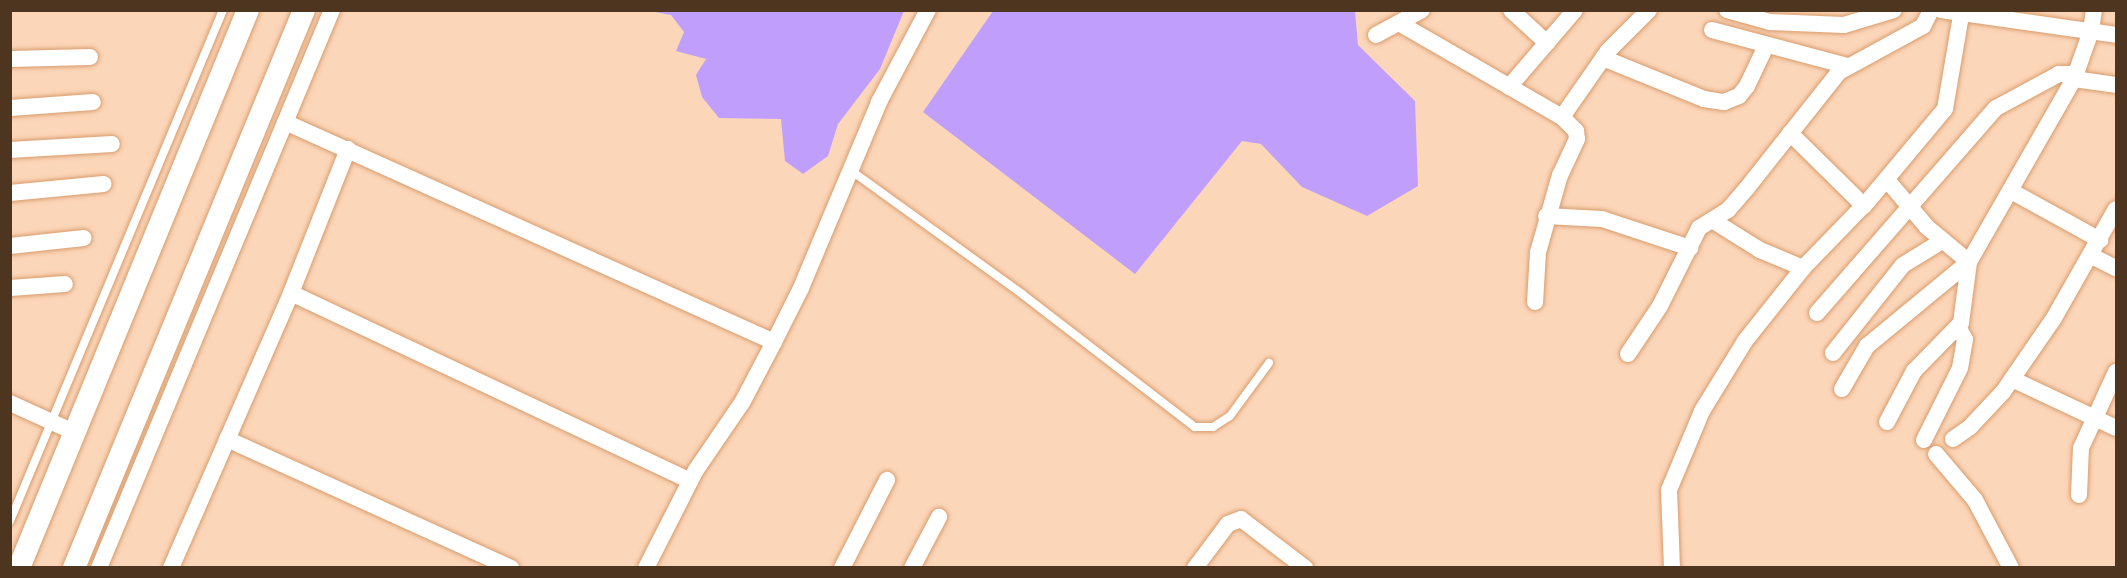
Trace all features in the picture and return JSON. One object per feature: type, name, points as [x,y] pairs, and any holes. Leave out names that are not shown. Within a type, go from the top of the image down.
[{"type":"street","points":[[19,567],[248,10]]},
{"type":"street","points":[[74,567],[304,10]]},
{"type":"street","points":[[99,567],[332,10]]},
{"type":"street","points":[[646,567],[690,481],[743,401],[774,342],[819,247],[849,170],[928,10]]},
{"type":"street","points":[[1376,35],[1422,10]]},
{"type":"street","points":[[1511,10],[1547,43]]},
{"type":"street","points":[[1509,87],[1575,10]]},
{"type":"street","points":[[1562,117],[1603,58],[1649,10]]},
{"type":"street","points":[[1727,10],[1752,20],[1826,25],[1844,25],[1890,11]]},
{"type":"street","points":[[1628,354],[1660,306],[1699,228],[1712,220],[1747,188],[1847,66],[1923,26],[1931,10]]},
{"type":"street","points":[[1941,10],[2116,35]]},
{"type":"street","points":[[1842,388],[1868,345],[1969,262],[2075,76],[2091,31],[2094,10]]},
{"type":"street","points":[[1672,567],[1669,490],[1685,444],[1745,341],[1803,268],[1864,206],[1945,110],[1961,13]]},
{"type":"street","points":[[1399,23],[1562,117],[1576,131],[1576,139],[1546,216],[1538,252],[1535,302]]},
{"type":"street","points":[[1712,30],[1847,66]]},
{"type":"street","points":[[1603,58],[1704,99],[1724,102],[1739,96],[1748,86],[1766,46]]},
{"type":"street","points":[[10,59],[90,57]]},
{"type":"street","points":[[1817,313],[1892,231],[1908,206],[1948,166],[1996,108],[2059,74],[2116,85]]},
{"type":"street","points":[[10,108],[93,102]]},
{"type":"street","points":[[285,122],[774,342]]},
{"type":"street","points":[[1790,133],[1864,206]]},
{"type":"street","points":[[10,150],[112,144]]},
{"type":"street","points":[[171,567],[291,293],[348,149]]},
{"type":"street","points":[[1887,180],[1908,206],[1942,241],[1969,262]]},
{"type":"street","points":[[10,193],[104,184]]},
{"type":"street","points":[[2011,191],[2100,240]]},
{"type":"street","points":[[1953,438],[1989,408],[2012,379],[2092,256],[2116,209]]},
{"type":"street","points":[[1546,216],[1602,219],[1649,238],[1690,248]]},
{"type":"street","points":[[1712,220],[1760,250],[1803,268]]},
{"type":"street","points":[[10,246],[84,238]]},
{"type":"street","points":[[1833,353],[1903,265],[1942,241]]},
{"type":"street","points":[[2092,256],[2116,268]]},
{"type":"street","points":[[1887,422],[1914,371],[1958,327],[1964,313],[1969,262]]},
{"type":"street","points":[[10,288],[65,284]]},
{"type":"street","points":[[291,293],[690,481]]},
{"type":"street","points":[[1924,440],[1960,368],[1965,339],[1958,327]]},
{"type":"street","points":[[2079,495],[2079,458],[2116,372]]},
{"type":"street","points":[[2012,379],[2116,428]]},
{"type":"street","points":[[10,403],[74,432]]},
{"type":"street","points":[[227,440],[511,567]]},
{"type":"street","points":[[1936,454],[1975,500],[2011,567]]},
{"type":"street","points":[[842,567],[887,480]]},
{"type":"street","points":[[912,567],[939,517]]},
{"type":"street","points":[[1195,567],[1234,519],[1246,521],[1294,564]]},
{"type":"lane","points":[[10,521],[49,422],[223,10]]},
{"type":"lane","points":[[849,170],[1022,294],[1195,427],[1213,427],[1230,416],[1269,363]]},
{"type":"shaded area","points":[[649,11],[904,11],[880,69],[838,124],[828,156],[803,174],[785,161],[781,119],[719,118],[702,97],[696,75],[706,59],[676,51],[684,32],[671,15]]},
{"type":"shaded area","points":[[993,11],[1355,11],[1358,45],[1415,101],[1418,186],[1367,216],[1302,187],[1261,144],[1242,141],[1135,274],[923,112]]}]
